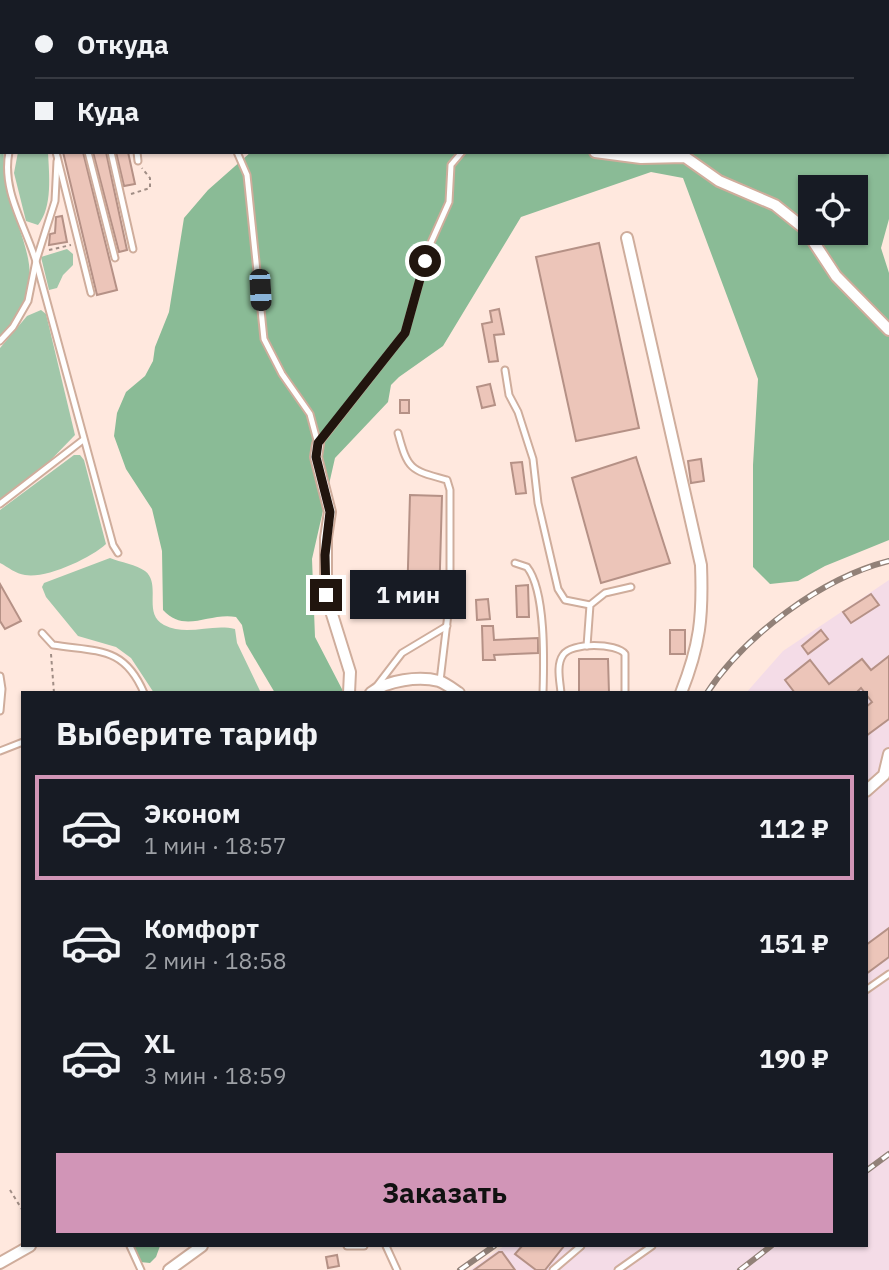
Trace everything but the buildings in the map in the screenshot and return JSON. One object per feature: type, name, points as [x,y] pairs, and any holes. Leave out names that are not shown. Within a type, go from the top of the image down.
[{"type":"street","points":[[610,154],[641,158],[685,157],[719,181],[775,205],[805,229],[836,276],[889,330]]},
{"type":"street","points":[[627,238],[701,565],[703,618],[694,661],[682,691]]},
{"type":"street","points":[[318,443],[316,457],[330,512],[325,555],[326,595],[351,672],[349,691]]},
{"type":"street","points":[[376,691],[407,680],[440,681],[456,691]]},
{"type":"street","points":[[868,789],[884,775],[889,754]]},
{"type":"street","points":[[0,1263],[28,1247]]},
{"type":"street","points":[[169,1270],[201,1247]]},
{"type":"lane","points":[[9,154],[6,168],[10,190],[36,261],[83,440],[118,553]]},
{"type":"lane","points":[[55,154],[91,293]]},
{"type":"lane","points":[[89,154],[115,258]]},
{"type":"lane","points":[[111,154],[133,249]]},
{"type":"lane","points":[[136,154],[138,161]]},
{"type":"lane","points":[[238,154],[247,174],[264,339],[282,374],[310,414],[318,443]]},
{"type":"lane","points":[[318,443],[405,333],[429,247],[449,202],[451,165],[460,154]]},
{"type":"lane","points":[[0,341],[13,327],[28,301],[38,253],[55,201],[57,161]]},
{"type":"lane","points":[[505,370],[509,395],[518,411],[533,459],[538,503],[558,589],[565,600],[590,605]]},
{"type":"lane","points":[[398,433],[406,463],[411,468],[447,480],[450,490],[447,625],[440,681]]},
{"type":"lane","points":[[0,504],[44,473],[83,440]]},
{"type":"lane","points":[[514,563],[527,567],[535,581],[543,632],[543,691]]},
{"type":"lane","points":[[587,646],[590,605],[605,593],[631,587]]},
{"type":"lane","points":[[374,691],[402,653],[447,625]]},
{"type":"lane","points":[[43,634],[50,643],[123,660],[132,668],[143,691]]},
{"type":"lane","points":[[561,691],[559,668],[562,655],[587,646],[621,650],[625,654],[625,691]]},
{"type":"lane","points":[[0,676],[0,711]]},
{"type":"lane","points":[[0,751],[21,743]]},
{"type":"lane","points":[[868,989],[889,974]]},
{"type":"lane","points":[[130,1247],[141,1270]]},
{"type":"lane","points":[[386,1247],[397,1270]]},
{"type":"lane","points":[[553,1270],[580,1247]]},
{"type":"lane","points":[[618,1270],[651,1247]]},
{"type":"path","points":[[121,196],[150,188],[150,178],[138,161]]},
{"type":"path","points":[[38,253],[79,243]]},
{"type":"path","points":[[50,643],[54,691]]},
{"type":"path","points":[[10,1190],[21,1208]]},
{"type":"shaded area","points":[[889,580],[889,1270],[470,1270],[503,1247],[868,1247],[868,691],[748,691],[783,651]]},
{"type":"green space","points":[[0,154],[4,154],[7,188],[25,247],[29,281],[26,299],[0,337]]},
{"type":"green space","points":[[18,154],[48,154],[48,200],[38,225],[26,221],[14,173]]},
{"type":"green space","points":[[249,154],[889,154],[889,219],[881,248],[889,273],[889,540],[825,566],[798,581],[770,584],[753,567],[753,465],[758,379],[683,178],[651,172],[521,217],[443,346],[391,385],[388,402],[335,458],[312,559],[315,637],[343,691],[274,691],[246,644],[242,625],[236,617],[180,621],[163,610],[162,551],[152,509],[126,469],[114,436],[117,413],[126,392],[145,376],[153,361],[155,347],[169,312],[184,218],[208,190]]},
{"type":"green space","points":[[67,249],[73,254],[73,265],[63,275],[57,288],[49,290],[41,257]]},
{"type":"green space","points":[[41,310],[46,314],[75,435],[41,470],[0,499],[0,348],[27,316]]},
{"type":"green space","points":[[74,455],[80,455],[84,460],[106,544],[79,561],[56,571],[34,575],[15,572],[0,563],[0,510]]},
{"type":"green space","points":[[110,558],[142,569],[152,583],[154,614],[164,625],[182,630],[235,629],[237,643],[260,691],[153,691],[131,658],[116,647],[78,636],[46,597],[42,587],[44,583]]},
{"type":"green space","points":[[131,1247],[160,1247],[150,1263],[140,1262]]},
{"type":"railway","points":[[708,691],[742,650],[787,612],[838,581],[889,561]]},
{"type":"railway","points":[[868,1170],[889,1154]]},
{"type":"railway","points":[[460,1270],[493,1247]]},
{"type":"railway","points":[[740,1270],[770,1247]]},
{"type":"route","points":[[326,595],[325,555],[330,501],[316,457],[318,443],[405,333],[425,261]]}]
